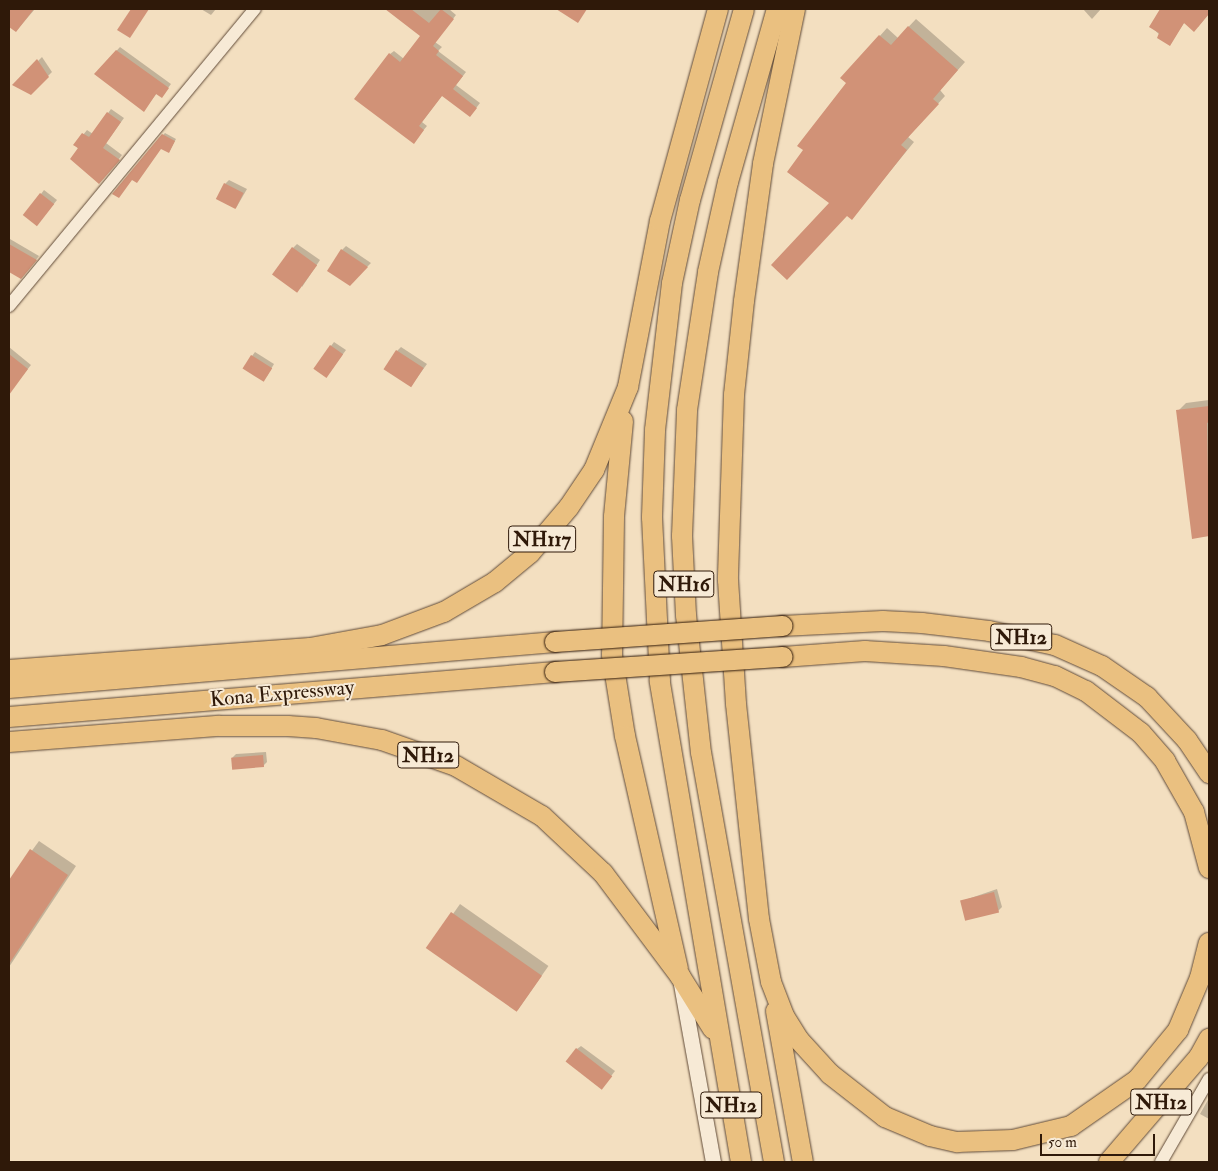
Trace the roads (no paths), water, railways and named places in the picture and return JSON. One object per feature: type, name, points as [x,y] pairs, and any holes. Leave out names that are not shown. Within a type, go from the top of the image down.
[{"type":"highway","name":"NH117","points":[[9,670],[310,648],[382,635],[444,612],[495,582],[530,553],[569,508],[594,470],[628,387],[660,221],[718,9]]},
{"type":"highway","name":"NH16","points":[[721,1047],[660,681],[652,516],[655,430],[672,283],[690,200],[744,9]]},
{"type":"highway","name":"NH16","points":[[774,1162],[701,753],[686,615],[682,536],[687,410],[708,272],[728,182],[777,9]]},
{"type":"highway","points":[[795,9],[763,164],[744,301],[730,487],[728,580],[736,704],[758,919],[803,1162]]},
{"type":"highway","points":[[628,387],[614,517],[612,655],[625,736],[680,976]]},
{"type":"highway","name":"Kona Expressway","points":[[9,688],[555,642],[782,626],[883,621],[922,623],[989,631],[1054,645],[1102,666],[1147,697],[1187,740],[1209,773]]},
{"type":"highway","name":"Kona Expressway","points":[[9,717],[555,672],[783,656],[865,651],[944,656],[1021,667],[1055,676],[1086,690],[1141,733],[1165,760],[1194,812],[1209,868]]},
{"type":"highway","name":"NH12","points":[[9,742],[219,726],[288,726],[350,733],[422,753],[494,786],[542,816],[570,839],[603,873],[680,976],[706,1016],[721,1047],[740,1162]]},
{"type":"highway","points":[[771,982],[784,1016],[799,1040],[830,1074],[868,1106],[903,1126],[930,1136],[957,1142],[1014,1140],[1071,1126],[1136,1080],[1178,1030],[1200,978],[1209,943]]},
{"type":"highway","name":"NH12","points":[[1109,1162],[1199,1057],[1209,1039]]},
{"type":"street","points":[[9,306],[254,9]]},
{"type":"street","points":[[680,976],[713,1162]]},
{"type":"street","points":[[1161,1162],[1209,1079]]}]
